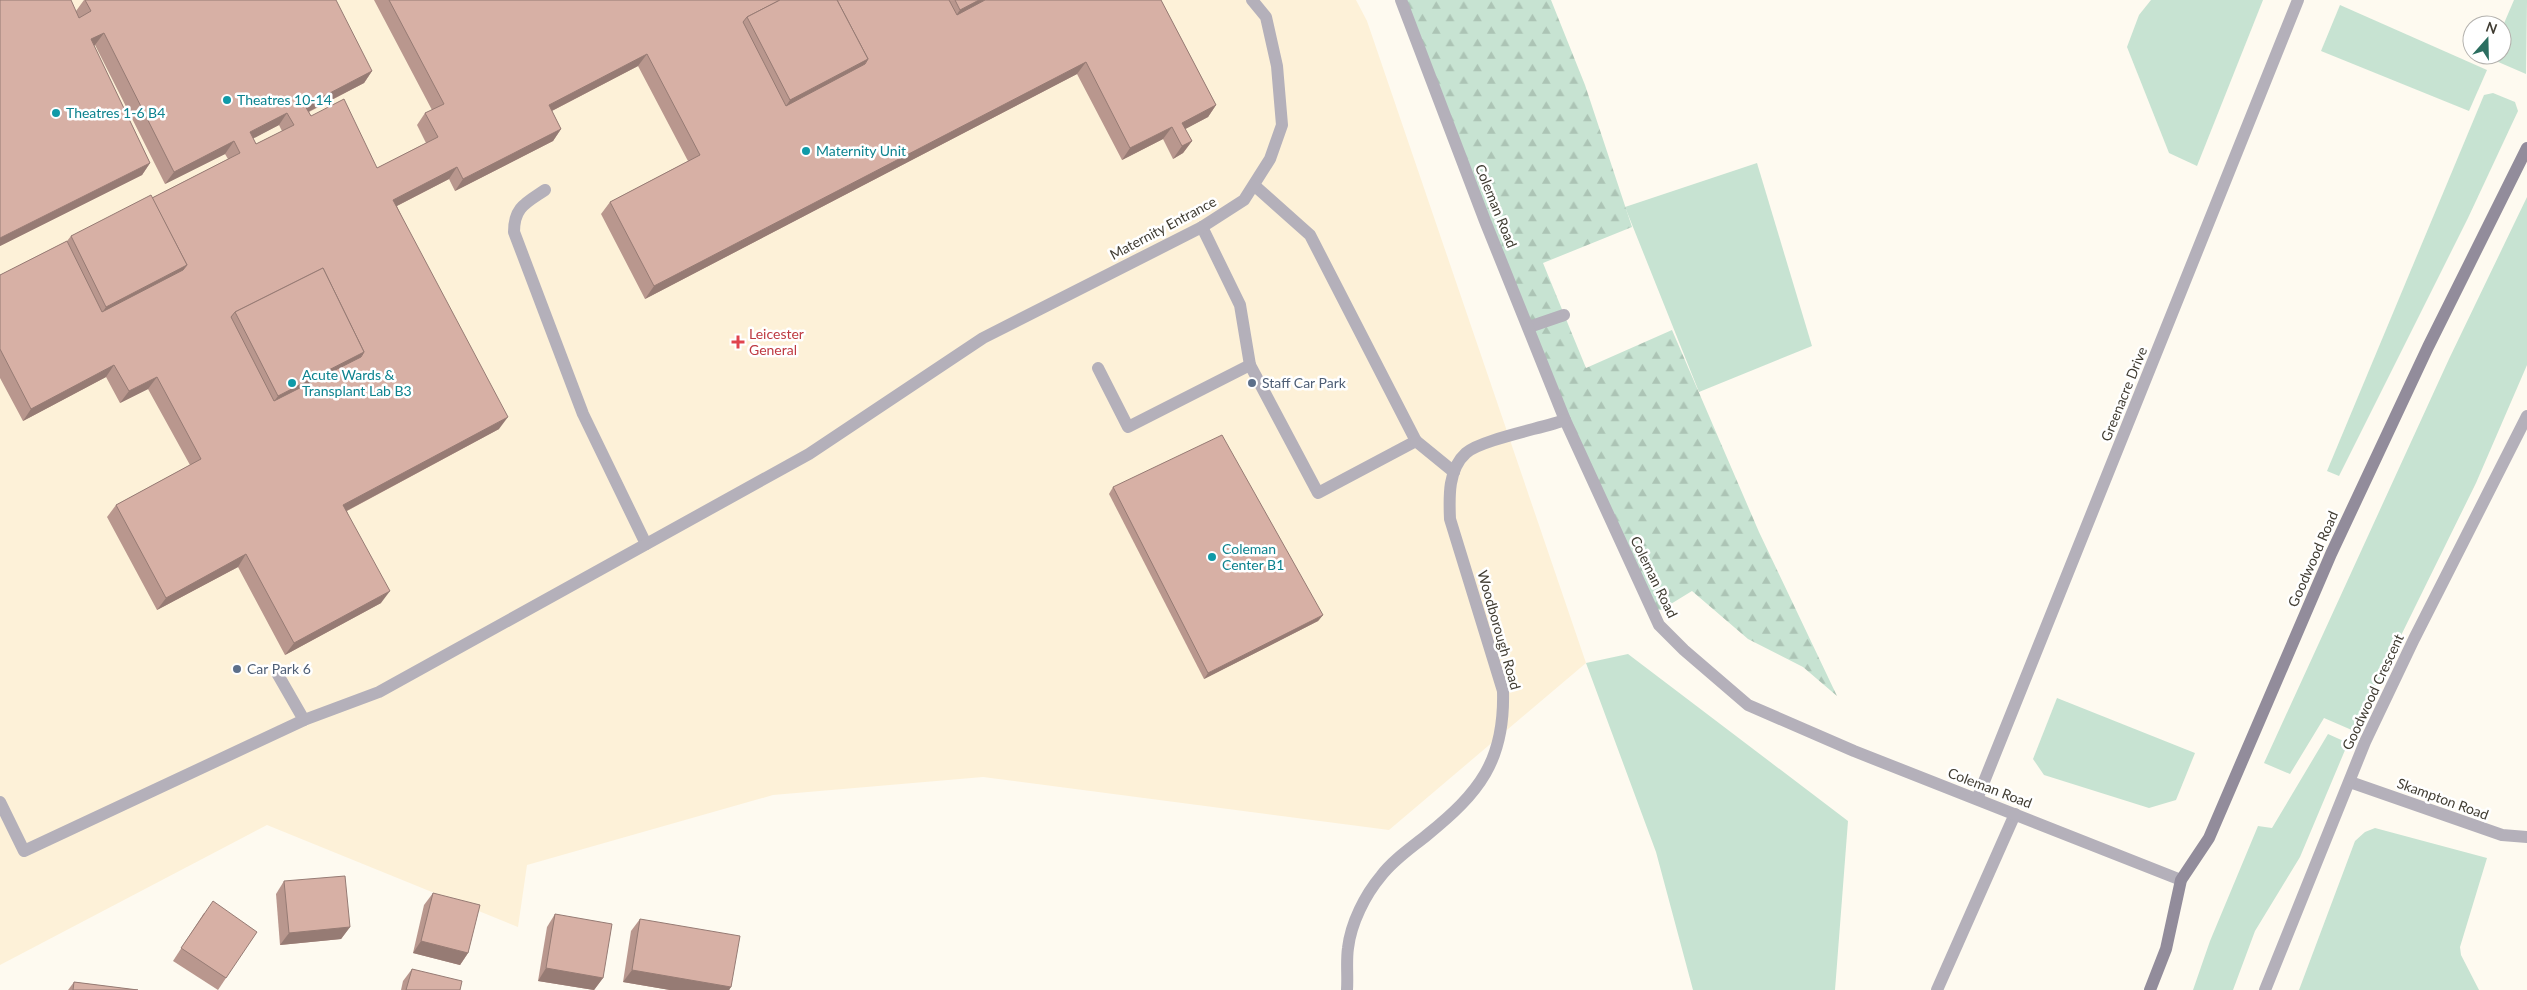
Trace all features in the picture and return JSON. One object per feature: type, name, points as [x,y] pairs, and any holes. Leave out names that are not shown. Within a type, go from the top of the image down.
[{"type":"street","name":"Maternity Entrance","points":[[0,802],[24,850],[304,720],[379,692],[809,454],[983,338],[1202,227],[1244,200],[1255,186],[1270,159],[1282,125],[1277,66],[1266,17],[1252,0]]},
{"type":"street","name":"Coleman Road","points":[[1401,0],[1485,221],[1565,420],[1659,625],[1684,650],[1748,705],[1854,751],[2181,880]]},
{"type":"street","name":"Greenacre Drive","points":[[1977,799],[2298,0]]},
{"type":"street","name":"Goodwood Road","points":[[2150,990],[2166,949],[2181,880],[2208,838],[2331,554],[2432,339],[2527,148]]},
{"type":"street","points":[[1255,186],[1310,235],[1416,441],[1454,472]]},
{"type":"street","points":[[545,190],[520,207],[514,218],[514,232],[583,414],[646,544]]},
{"type":"street","points":[[1202,227],[1240,305],[1250,365],[1318,494],[1416,441]]},
{"type":"street","points":[[1529,327],[1564,315]]},
{"type":"street","points":[[1098,368],[1128,427],[1250,365]]},
{"type":"street","name":"Goodwood Crescent","points":[[2265,990],[2365,742],[2414,638],[2527,416]]},
{"type":"street","name":"Woodborough Road","points":[[1347,990],[1348,948],[1354,923],[1367,898],[1381,876],[1399,858],[1459,809],[1488,770],[1498,746],[1503,718],[1503,691],[1450,519],[1449,494],[1454,472],[1466,453],[1488,442],[1565,420]]},
{"type":"street","points":[[277,672],[304,720]]},
{"type":"street","name":"Skampton Road","points":[[2350,782],[2502,836],[2527,837]]},
{"type":"street","points":[[1938,990],[2015,814]]},
{"type":"shaded area","name":"Leicester General","points":[[0,0],[1356,0],[1367,21],[1586,663],[1389,830],[983,777],[773,795],[527,865],[518,927],[267,825],[0,965]]},
{"type":"green space","points":[[1401,0],[1551,0],[1585,85],[1632,227],[1543,263],[1586,368],[1672,330],[1759,532],[1837,696],[1803,667],[1748,639],[1692,591],[1661,610],[1651,609],[1565,420]]},
{"type":"green space","points":[[2151,0],[2263,0],[2197,166],[2169,153],[2127,47],[2139,15]]},
{"type":"green space","points":[[2514,0],[2527,0],[2526,74],[2505,65],[2512,65],[2512,15],[2508,15]]},
{"type":"green space","points":[[2340,5],[2462,59],[2462,65],[2476,65],[2487,70],[2469,111],[2321,51]]},
{"type":"green space","points":[[2493,93],[2515,102],[2518,111],[2468,218],[2339,476],[2327,471],[2484,95]]},
{"type":"green space","points":[[1757,163],[1812,346],[1699,392],[1625,207]]},
{"type":"green space","points":[[2527,197],[2527,365],[2476,483],[2354,731],[2324,718],[2290,774],[2264,763],[2449,359]]},
{"type":"green space","points":[[1628,654],[1848,821],[1835,990],[1693,990],[1656,852],[1586,663]]},
{"type":"green space","points":[[2057,698],[2195,753],[2176,800],[2149,808],[2044,775],[2033,759]]},
{"type":"green space","points":[[2328,734],[2348,743],[2300,857],[2255,931],[2233,990],[2193,990],[2210,941],[2258,826],[2272,828]]},
{"type":"green space","points":[[2375,828],[2487,858],[2460,947],[2461,955],[2479,990],[2299,990],[2355,841],[2365,832]]},
{"type":"building","points":[[0,0],[71,0],[79,18],[91,11],[85,0],[336,0],[372,71],[305,106],[311,116],[344,99],[377,168],[438,137],[425,113],[444,104],[389,0],[780,0],[747,17],[743,22],[786,106],[865,64],[868,59],[837,0],[949,0],[957,15],[985,0],[1161,0],[1216,105],[1182,123],[1192,141],[1182,146],[1172,127],[1130,148],[1086,62],[654,286],[610,202],[700,155],[647,54],[549,105],[561,129],[463,179],[457,167],[393,200],[508,417],[343,505],[390,591],[294,643],[246,554],[166,598],[116,505],[201,459],[157,377],[129,391],[114,365],[31,409],[0,349],[0,275],[67,241],[102,312],[183,270],[187,265],[152,198],[240,153],[234,141],[174,172],[104,33],[91,39],[150,163],[0,238]],"holes":[[[287,113],[294,125],[256,144],[250,132]],[[323,268],[364,352],[361,357],[274,401],[231,317],[235,312]]]},
{"type":"building","points":[[780,0],[837,0],[868,59],[790,100],[747,17]]},
{"type":"building","points":[[955,0],[979,0],[960,10]]},
{"type":"building","points":[[151,195],[187,265],[106,307],[71,236]]},
{"type":"building","points":[[323,268],[364,352],[278,396],[235,312]]},
{"type":"building","name":"Coleman Center B1","points":[[1222,435],[1323,615],[1208,673],[1113,487]]},
{"type":"building","points":[[345,876],[350,927],[289,933],[284,881]]},
{"type":"building","points":[[433,893],[480,905],[468,953],[421,941]]},
{"type":"building","points":[[213,901],[257,932],[226,978],[181,948]]},
{"type":"building","points":[[555,914],[612,924],[603,978],[546,968]]},
{"type":"building","points":[[640,919],[740,936],[731,987],[632,970]]},
{"type":"building","points":[[412,969],[462,981],[460,990],[406,990]]},
{"type":"building","points":[[74,982],[138,990],[73,990]]},
{"type":"place","name":"Theatres 10-14","points":[[227,100]]},
{"type":"place","name":"Theatres 1-6 B4","points":[[56,113]]},
{"type":"place","name":"Maternity Unit","points":[[806,151]]},
{"type":"place","name":"Leicester General","points":[[738,342]]},
{"type":"place","name":"Acute Wards & Transplant Lab B3","points":[[292,383]]},
{"type":"place","name":"Staff Car Park","points":[[1252,383]]},
{"type":"place","name":"Coleman Center B1","points":[[1212,557]]},
{"type":"place","name":"Car Park 6","points":[[237,669]]}]
